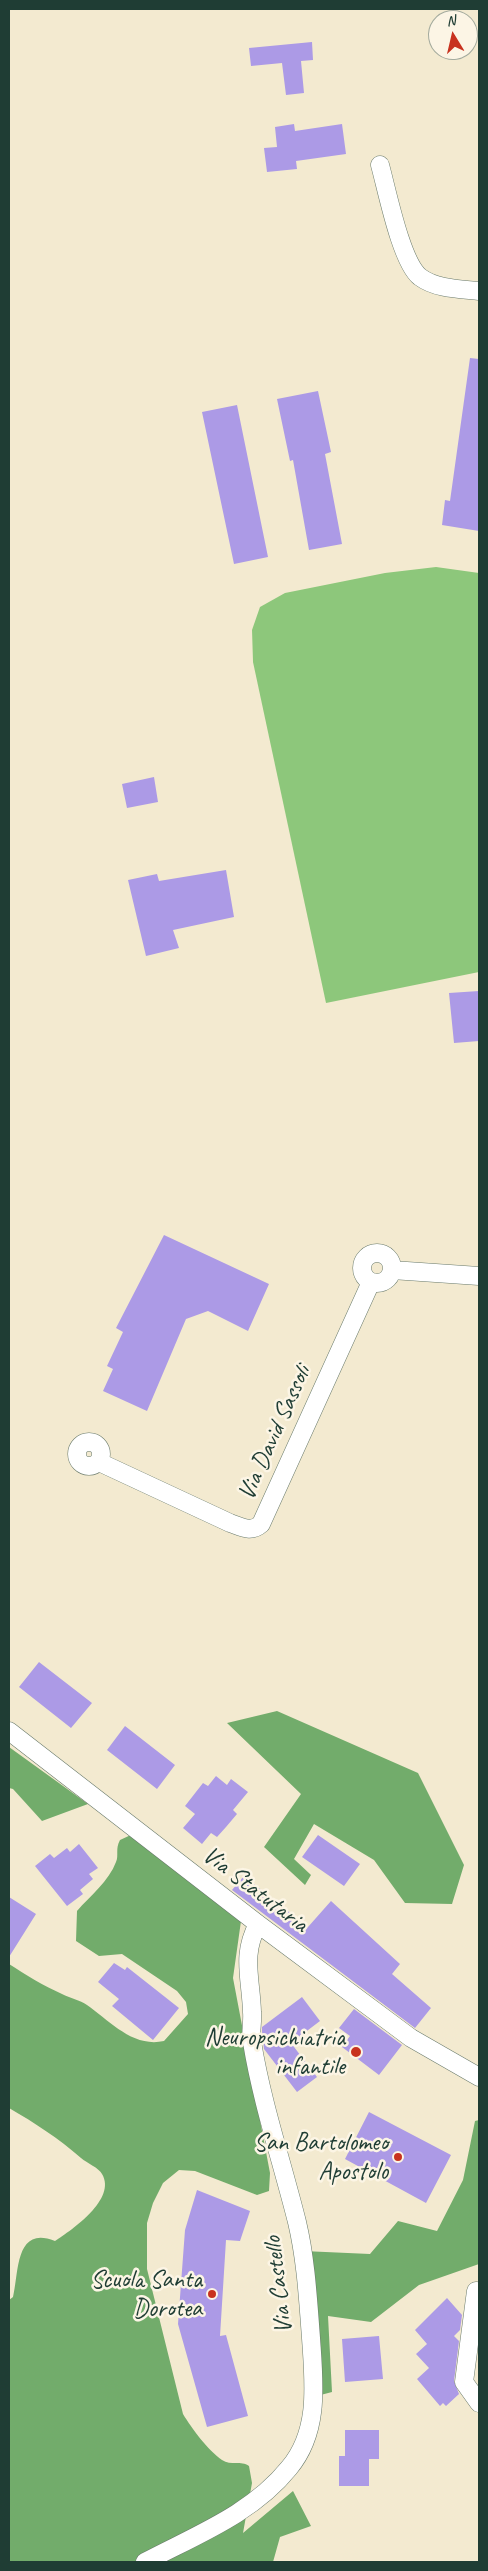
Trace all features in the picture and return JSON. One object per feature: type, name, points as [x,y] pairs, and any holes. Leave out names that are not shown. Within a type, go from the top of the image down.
[{"type":"street","points":[[380,165],[406,256],[413,270],[420,277],[438,285],[479,292]]},
{"type":"street","points":[[382,1254],[390,1261],[392,1270],[384,1282],[371,1282],[366,1278],[362,1269],[368,1257],[382,1254]]},
{"type":"street","points":[[392,1270],[479,1276]]},
{"type":"street","name":"Via David Sassoli","points":[[98,1462],[230,1523],[249,1530],[256,1528],[261,1524],[371,1282]]},
{"type":"street","name":"Via Statutaria","points":[[9,1731],[258,1924],[411,2038],[479,2077]]},
{"type":"street","name":"Via Castello","points":[[145,2562],[234,2515],[264,2496],[298,2455],[310,2428],[313,2371],[303,2255],[297,2223],[263,2097],[252,2041],[248,1946],[258,1924]]},
{"type":"street","points":[[476,2291],[464,2382],[479,2403]]},
{"type":"green space","points":[[436,567],[479,573],[479,972],[326,1003],[253,662],[252,630],[260,607],[285,593],[385,573]]},
{"type":"green space","points":[[277,1711],[418,1773],[464,1865],[452,1904],[405,1903],[374,1860],[314,1824],[294,1859],[311,1875],[305,1885],[264,1847],[301,1794],[227,1723]]},
{"type":"green space","points":[[9,1747],[88,1804],[42,1821],[13,1789],[9,1788]]},
{"type":"green space","points":[[133,1834],[241,1921],[233,1978],[270,2173],[269,2191],[257,2195],[195,2171],[179,2170],[163,2183],[153,2203],[147,2223],[147,2269],[183,2414],[211,2451],[222,2460],[229,2463],[243,2463],[249,2466],[252,2483],[243,2533],[293,2491],[311,2526],[280,2537],[273,2562],[9,2562],[9,2300],[13,2297],[18,2264],[26,2245],[32,2239],[42,2238],[55,2241],[81,2222],[98,2203],[105,2184],[102,2174],[98,2170],[46,2131],[9,2108],[9,1964],[49,1987],[84,2003],[122,2032],[132,2037],[142,2041],[164,2041],[188,2014],[186,2002],[177,1991],[122,1954],[99,1956],[76,1941],[77,1911],[104,1882],[113,1869],[117,1859],[120,1840]]},
{"type":"green space","points":[[479,2120],[479,2264],[419,2285],[371,2322],[328,2316],[332,2392],[313,2397],[303,2251],[370,2254],[398,2221],[437,2231],[463,2180],[475,2121]]},
{"type":"building","points":[[312,42],[313,60],[301,61],[304,93],[286,95],[282,63],[251,66],[249,48]]},
{"type":"building","points":[[294,124],[295,131],[342,124],[346,154],[296,161],[297,169],[267,172],[264,148],[277,147],[275,127]]},
{"type":"building","points":[[470,358],[479,359],[479,531],[442,525],[445,500],[450,501]]},
{"type":"building","points":[[318,391],[331,452],[325,454],[342,544],[309,550],[293,460],[290,461],[277,399]]},
{"type":"building","points":[[237,405],[268,557],[234,564],[202,412]]},
{"type":"building","points":[[154,777],[158,802],[127,808],[122,784]]},
{"type":"building","points":[[226,870],[234,917],[173,930],[179,948],[146,956],[128,880],[157,874],[159,881]]},
{"type":"building","points":[[479,991],[479,1041],[454,1043],[449,993]]},
{"type":"building","points":[[164,1235],[269,1284],[248,1331],[208,1311],[186,1319],[147,1411],[103,1391],[113,1369],[107,1366],[123,1332],[116,1328]]},
{"type":"building","points":[[39,1662],[92,1703],[71,1728],[19,1687]]},
{"type":"building","points":[[125,1726],[175,1765],[157,1789],[107,1750]]},
{"type":"building","points":[[216,1776],[227,1785],[231,1779],[248,1792],[233,1810],[237,1814],[226,1827],[217,1837],[211,1833],[202,1844],[183,1828],[195,1814],[185,1806],[203,1783],[208,1786]]},
{"type":"building","points":[[318,1835],[360,1864],[344,1886],[302,1857]]},
{"type":"building","points":[[79,1844],[98,1868],[89,1874],[93,1879],[80,1890],[83,1894],[67,1906],[35,1866],[50,1854],[54,1858],[67,1848],[70,1852]]},
{"type":"building","points":[[244,1876],[308,1927],[331,1901],[400,1964],[392,1974],[431,2008],[415,2028],[232,1890]]},
{"type":"building","points":[[9,1897],[36,1914],[9,1957]]},
{"type":"building","points":[[114,1963],[125,1970],[127,1967],[179,2008],[153,2040],[112,2006],[119,1999],[98,1982]]},
{"type":"building","points":[[302,1997],[320,2021],[291,2043],[317,2077],[297,2092],[264,2049],[262,2027]]},
{"type":"building","points":[[354,2009],[402,2045],[379,2075],[342,2047],[350,2036],[339,2028]]},
{"type":"building","name":"San Bartolomeo Apostolo","points":[[369,2112],[451,2155],[426,2203],[345,2159]]},
{"type":"building","points":[[197,2190],[250,2211],[240,2241],[226,2240],[220,2336],[226,2335],[248,2416],[207,2427],[178,2324],[185,2230]]},
{"type":"building","points":[[447,2298],[462,2315],[460,2330],[454,2336],[459,2341],[454,2381],[459,2394],[446,2406],[443,2403],[440,2406],[417,2379],[429,2368],[416,2354],[427,2344],[415,2330]]},
{"type":"building","points":[[379,2336],[383,2379],[345,2382],[342,2339]]},
{"type":"building","points":[[345,2430],[379,2430],[379,2459],[369,2459],[369,2486],[339,2486],[339,2456],[345,2456]]},
{"type":"place","name":"Neuropsichiatria infantile","points":[[356,2052]]},
{"type":"place","name":"San Bartolomeo Apostolo","points":[[398,2157]]},
{"type":"place","name":"Scuola Santa Dorotea","points":[[212,2294]]}]
